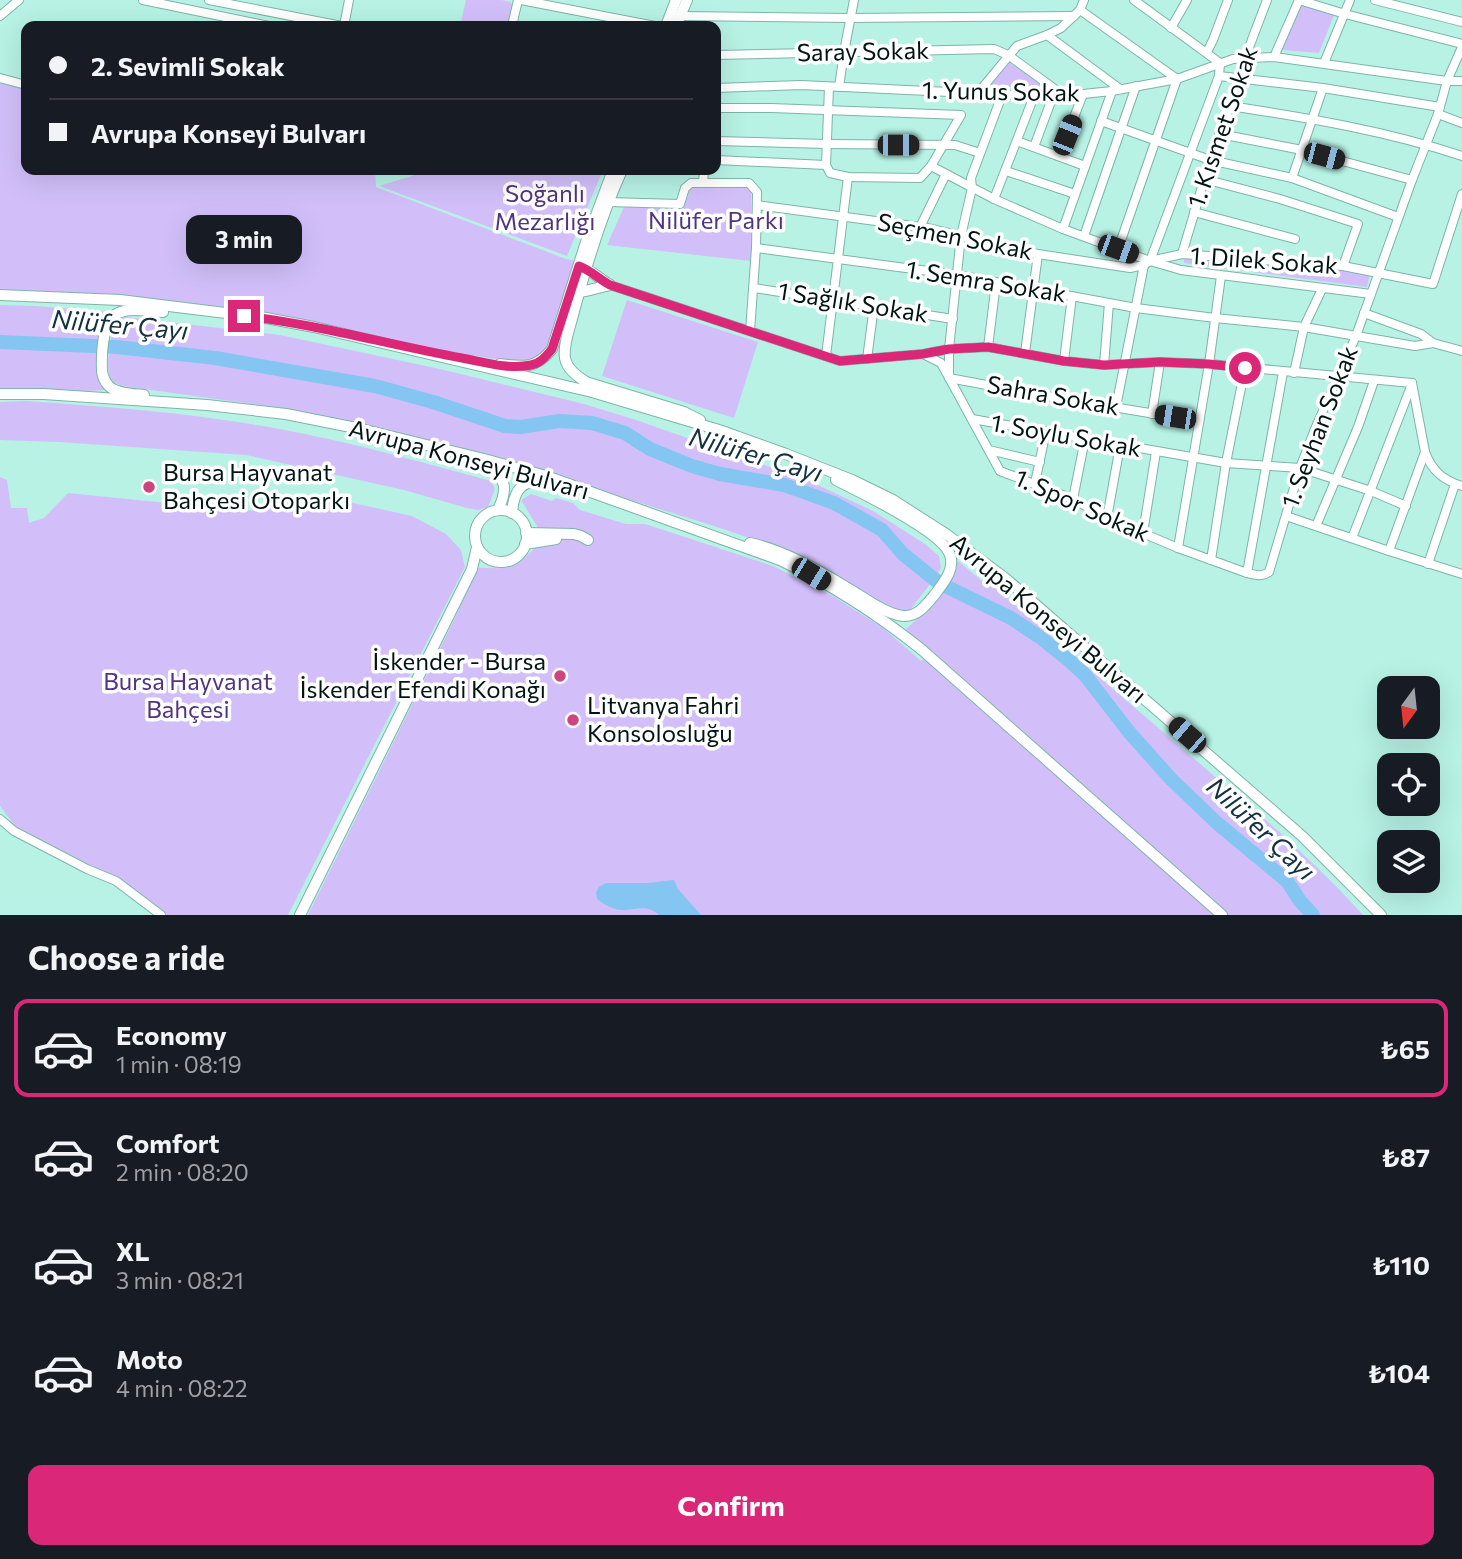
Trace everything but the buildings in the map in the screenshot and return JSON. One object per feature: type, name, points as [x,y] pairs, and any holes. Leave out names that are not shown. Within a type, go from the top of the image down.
[{"type":"main road","points":[[668,21],[676,0]]},
{"type":"main road","points":[[678,21],[687,0]]},
{"type":"main road","points":[[438,355],[520,366],[534,365],[545,358],[552,349],[575,292],[610,175]]},
{"type":"main road","points":[[583,267],[620,175]]},
{"type":"main road","points":[[583,267],[610,285]]},
{"type":"main road","points":[[575,292],[610,285]]},
{"type":"main road","points":[[575,292],[565,357],[574,373],[586,382],[684,412],[719,430]]},
{"type":"main road","name":"Avrupa Konseyi Bulvarı","points":[[0,295],[121,300],[266,318],[314,327],[592,392],[719,430],[852,480],[892,500],[946,534],[1005,578],[1302,836],[1381,915]]},
{"type":"main road","points":[[207,405],[127,393],[108,386],[101,371],[103,334],[116,314],[131,309],[221,313]]},
{"type":"main road","name":"Avrupa Konseyi Bulvarı","points":[[0,394],[44,394],[207,405],[286,414],[361,429],[546,477],[780,560],[811,574],[891,625],[921,649],[1222,915]]},
{"type":"main road","points":[[707,535],[762,546],[799,562],[891,614],[911,616],[924,608],[947,579],[951,556],[944,543],[875,499],[786,454]]},
{"type":"main road","points":[[484,459],[504,483],[504,493],[498,510]]},
{"type":"main road","points":[[512,513],[516,492],[522,485],[546,477]]},
{"type":"main road","points":[[498,510],[512,513],[522,521],[525,538],[521,551],[504,562],[489,559],[477,547],[475,531],[478,523],[490,512],[498,510]]},
{"type":"main road","points":[[574,534],[588,540],[553,540],[525,538],[574,534]]},
{"type":"main road","points":[[472,569],[477,547]]},
{"type":"main road","points":[[300,915],[472,569],[489,559]]},
{"type":"street","points":[[0,16],[19,0]]},
{"type":"street","points":[[143,0],[245,21]]},
{"type":"street","points":[[209,0],[317,21]]},
{"type":"street","points":[[344,21],[349,0]]},
{"type":"street","points":[[513,21],[519,0],[629,21]]},
{"type":"street","points":[[839,87],[855,0]]},
{"type":"street","points":[[978,93],[1017,46],[1047,36],[1061,28],[1077,13],[1084,0]]},
{"type":"street","points":[[1116,407],[1147,263],[1219,76],[1220,63],[1134,0]]},
{"type":"street","points":[[1171,28],[1187,0]]},
{"type":"street","points":[[1207,52],[1228,0]]},
{"type":"street","name":"1. Kısmet Sokak","points":[[1182,254],[1210,160],[1267,0]]},
{"type":"street","points":[[1274,57],[1299,0],[1462,46]]},
{"type":"street","points":[[1324,63],[1350,0]]},
{"type":"street","points":[[1376,0],[1409,4],[1462,22]]},
{"type":"street","points":[[678,21],[1077,13],[1177,79],[1118,249]]},
{"type":"street","points":[[1047,36],[1116,90],[1101,121],[1063,229]]},
{"type":"street","name":"1. Seyhan Sokak","points":[[1258,576],[1269,572],[1300,468],[1356,336],[1462,46]]},
{"type":"street","name":"Saray Sokak","points":[[721,55],[994,49],[1008,55]]},
{"type":"street","points":[[1008,55],[1063,95]]},
{"type":"street","name":"1. Yunus Sokak","points":[[721,88],[801,85],[1054,96],[1116,90],[1177,79],[1220,63],[1245,58],[1274,57],[1462,81]]},
{"type":"street","points":[[1219,76],[1324,88],[1439,110],[1462,123]]},
{"type":"street","points":[[0,78],[21,84]]},
{"type":"street","points":[[1084,236],[1136,86]]},
{"type":"street","points":[[721,108],[771,108],[828,111],[961,115],[931,166],[920,178],[848,177],[830,173],[826,165],[827,144],[828,111],[829,87]]},
{"type":"street","points":[[1292,178],[1324,88]]},
{"type":"street","points":[[949,377],[949,349],[961,236],[972,188],[971,178],[1002,94]]},
{"type":"street","points":[[1059,156],[1083,94]]},
{"type":"street","points":[[994,200],[1034,96]]},
{"type":"street","points":[[1034,147],[1054,96]]},
{"type":"street","points":[[1230,106],[1313,119],[1462,156]]},
{"type":"street","points":[[1101,121],[1210,160],[1292,178],[1398,217]]},
{"type":"street","points":[[1220,134],[1302,150],[1412,180]]},
{"type":"street","points":[[721,141],[955,145],[980,153]]},
{"type":"street","points":[[1017,141],[1085,166]]},
{"type":"street","points":[[721,160],[826,165]]},
{"type":"street","points":[[931,166],[994,200],[1147,263]]},
{"type":"street","points":[[1006,171],[1076,194]]},
{"type":"street","points":[[920,227],[946,174]]},
{"type":"street","points":[[703,182],[704,175]]},
{"type":"street","points":[[826,356],[848,177]]},
{"type":"street","points":[[1204,179],[1280,199],[1358,224],[1343,265]]},
{"type":"street","points":[[608,202],[680,204],[685,188],[691,183],[749,183],[757,192],[750,331]]},
{"type":"street","points":[[1460,207],[1462,194]]},
{"type":"street","name":"Seçmen Sokak","points":[[757,205],[920,227],[1038,254],[1130,268],[1147,263]]},
{"type":"street","name":"1. Dilek Sokak","points":[[1147,263],[1182,254],[1343,265],[1433,284],[1460,207]]},
{"type":"street","points":[[1194,212],[1295,239]]},
{"type":"street","name":"1. Semra Sokak","points":[[756,248],[958,275],[1136,308],[1304,327],[1415,346],[1433,343]]},
{"type":"street","points":[[1025,353],[1038,254]]},
{"type":"street","name":"1. Dilek Sokak","points":[[1147,263],[1181,270],[1371,294]]},
{"type":"street","points":[[1178,548],[1221,275]]},
{"type":"street","points":[[988,347],[996,283]]},
{"type":"street","points":[[610,285],[840,361],[988,347],[1064,361],[1104,365],[1160,362],[1209,364],[1412,383]]},
{"type":"street","name":"1 Sağlık Sokak","points":[[754,288],[953,319]]},
{"type":"street","points":[[1294,373],[1304,327],[1322,289]]},
{"type":"street","points":[[1064,361],[1072,296]]},
{"type":"street","points":[[1104,365],[1109,303]]},
{"type":"street","points":[[867,359],[874,306]]},
{"type":"street","points":[[1364,313],[1421,334],[1433,343],[1462,351]]},
{"type":"street","name":"1. Spor Sokak","points":[[923,354],[941,363],[1000,471],[1073,499],[1178,548],[1258,576]]},
{"type":"street","points":[[1152,414],[1160,362]]},
{"type":"street","points":[[1211,560],[1226,463],[1245,368]]},
{"type":"street","points":[[1247,573],[1283,372]]},
{"type":"street","name":"Sahra Sokak","points":[[949,377],[1198,421]]},
{"type":"street","points":[[1317,526],[1374,381]]},
{"type":"street","points":[[1412,383],[1429,463],[1436,472],[1459,485],[1429,564]]},
{"type":"street","points":[[1352,538],[1412,383]]},
{"type":"street","name":"1. Soylu Sokak","points":[[972,419],[1226,463],[1300,468],[1371,491],[1406,506]]},
{"type":"street","points":[[1035,483],[1046,431]]},
{"type":"street","points":[[1073,499],[1085,439]]},
{"type":"street","points":[[1107,517],[1120,446]]},
{"type":"street","points":[[989,450],[1040,462]]},
{"type":"street","points":[[1143,533],[1156,452]]},
{"type":"street","points":[[1389,551],[1425,452]]},
{"type":"street","points":[[1286,516],[1462,574]]},
{"type":"street","points":[[0,819],[14,831],[116,881],[161,915]]},
{"type":"green space","points":[[466,0],[511,2],[509,21],[461,21]]},
{"type":"green space","points":[[1301,4],[1334,15],[1319,53],[1282,50]]},
{"type":"green space","points":[[1007,61],[1048,89],[988,86]]},
{"type":"green space","points":[[0,81],[21,86],[21,175],[375,175],[376,187],[577,261],[548,351],[534,360],[514,362],[417,346],[339,328],[140,299],[0,291]]},
{"type":"green space","name":"Soğanlı Mezarlığı","points":[[415,175],[601,175],[567,256],[379,186]]},
{"type":"green space","name":"Nilüfer Parkı","points":[[701,184],[745,186],[751,191],[751,261],[607,245],[624,207],[683,209],[690,190]]},
{"type":"green space","points":[[1189,258],[1314,266],[1370,273],[1367,287],[1184,263],[1184,260]]},
{"type":"green space","points":[[627,300],[758,342],[734,418],[602,376]]},
{"type":"green space","points":[[0,305],[109,312],[102,325],[97,365],[98,378],[105,390],[0,388]]},
{"type":"green space","points":[[125,317],[280,335],[440,369],[584,404],[807,480],[873,511],[925,544],[939,556],[941,568],[910,610],[901,614],[893,613],[874,598],[838,577],[761,542],[547,474],[289,409],[120,385],[112,381],[110,376],[109,353],[115,323]]},
{"type":"green space","points":[[26,401],[192,416],[290,431],[491,481],[495,489],[488,507],[478,510],[404,490],[246,455],[0,440],[0,402]]},
{"type":"green space","name":"Bursa Hayvanat Bahçesi","points":[[0,477],[7,480],[11,508],[27,508],[29,523],[44,518],[68,493],[262,511],[284,494],[312,494],[412,516],[446,534],[461,550],[465,567],[288,915],[167,915],[115,878],[15,826],[0,806]]},
{"type":"green space","points":[[531,494],[552,501],[556,498],[573,503],[580,510],[626,524],[645,524],[773,566],[833,596],[883,628],[921,661],[924,659],[1215,915],[308,915],[477,568],[512,566],[538,546],[537,526],[521,500]]},
{"type":"green space","points":[[958,561],[988,586],[991,584],[1285,837],[1363,915],[1227,915],[906,629],[929,608]]},
{"type":"water","points":[[674,880],[678,889],[701,915],[659,915],[643,908],[618,910],[597,899],[599,887],[606,883]]},
{"type":"waterway","name":"Nilüfer Çayı","points":[[0,342],[117,347],[215,358],[375,386],[505,426],[521,427],[559,421],[592,423],[625,433],[650,449],[692,466],[720,474],[784,485],[834,503],[882,530],[903,554],[939,583],[1011,618],[1071,662],[1085,675],[1129,732],[1171,779],[1217,823],[1287,881],[1313,915]]},
{"type":"place","name":"Bursa Hayvanat Bahçesi Otoparkı","points":[[149,487]]},
{"type":"place","name":"İskender - Bursa İskender Efendi Konağı","points":[[560,676]]},
{"type":"place","name":"Litvanya Fahri Konsolosluğu","points":[[573,720]]},
{"type":"route","points":[[244,316],[314,327],[438,355],[494,364],[534,365],[552,349],[579,266],[587,268],[594,276],[610,285],[840,361],[988,347],[1064,361],[1104,365],[1160,362],[1245,368]]}]
